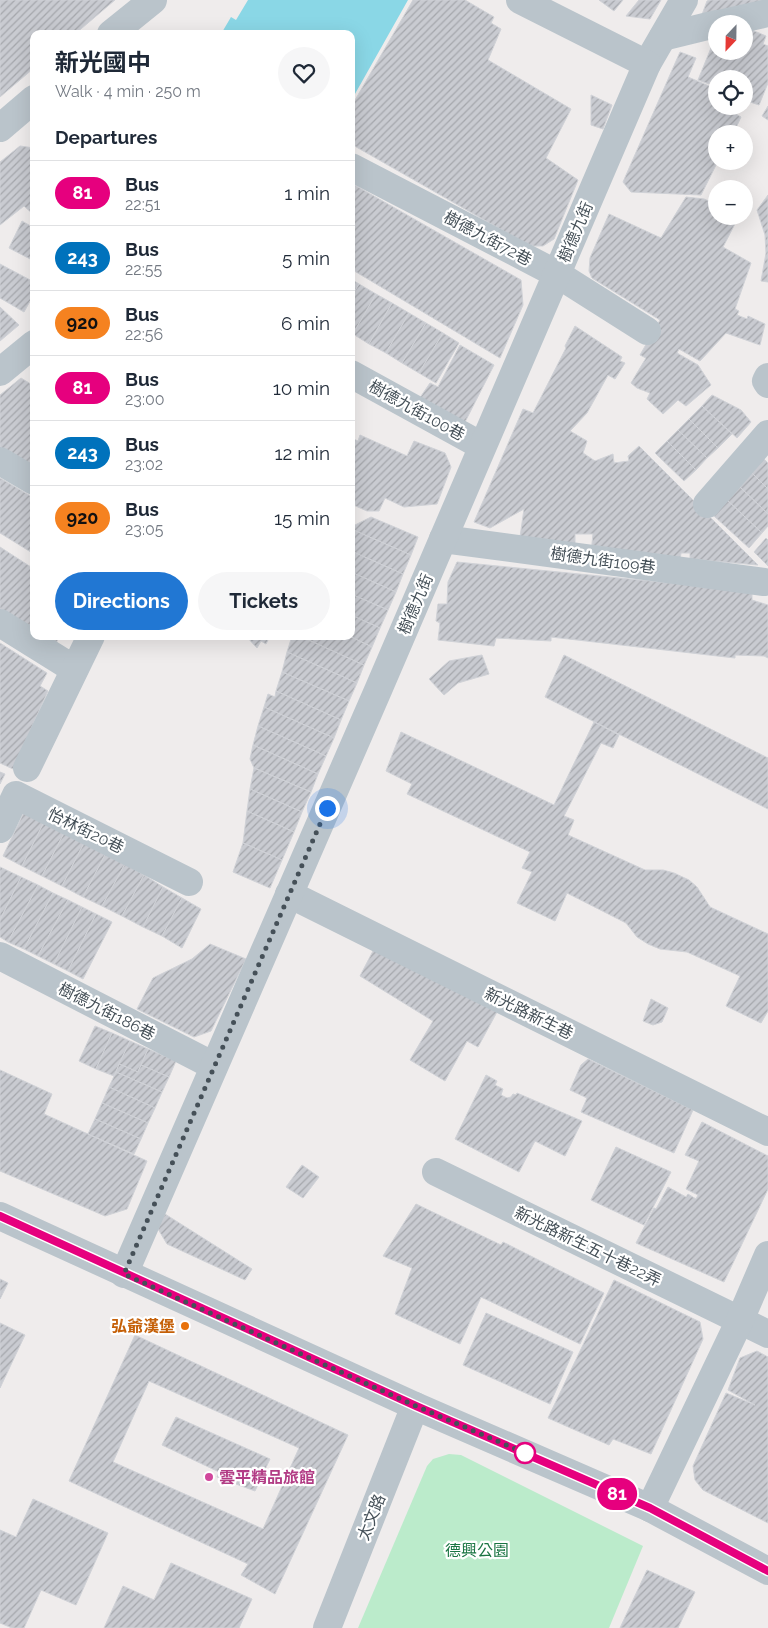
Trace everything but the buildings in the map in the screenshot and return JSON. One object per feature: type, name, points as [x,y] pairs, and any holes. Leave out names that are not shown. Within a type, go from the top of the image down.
[{"type":"street","points":[[116,30],[153,0]]},
{"type":"street","points":[[520,0],[647,64]]},
{"type":"street","name":"樹德九街","points":[[124,1274],[290,894],[647,64],[684,0]]},
{"type":"street","points":[[753,16],[768,13]]},
{"type":"street","points":[[663,37],[708,26]]},
{"type":"street","points":[[0,128],[30,102]]},
{"type":"street","name":"樹德九街72巷","points":[[355,168],[557,274],[647,331]]},
{"type":"street","points":[[0,372],[30,347]]},
{"type":"street","name":"樹德九街100巷","points":[[355,376],[482,446]]},
{"type":"street","points":[[768,377],[766,382],[768,384]]},
{"type":"street","points":[[707,504],[768,434]]},
{"type":"street","points":[[0,461],[30,479]]},
{"type":"street","name":"樹德九街109巷","points":[[443,538],[764,582]]},
{"type":"street","points":[[0,623],[74,669]]},
{"type":"street","points":[[27,768],[89,640]]},
{"type":"street","name":"怡林街20巷","points":[[0,829],[16,795],[189,882]]},
{"type":"street","name":"新光路新生巷","points":[[290,894],[768,1132]]},
{"type":"street","name":"樹德九街186巷","points":[[0,956],[214,1066]]},
{"type":"street","name":"新光路新生五十巷22弄","points":[[436,1172],[768,1334]]},
{"type":"street","points":[[0,1216],[416,1406],[650,1508],[768,1571]]},
{"type":"street","points":[[650,1508],[740,1320],[768,1255]]},
{"type":"street","name":"太文路","points":[[327,1628],[416,1406]]},
{"type":"green space","name":"德興公園","points":[[449,1454],[461,1455],[643,1546],[609,1628],[358,1628],[427,1466],[433,1459]]},
{"type":"water","points":[[248,0],[408,0],[355,94],[355,30],[223,30],[231,17],[236,20]]},
{"type":"bus line","name":"81","points":[[0,1216],[416,1406],[650,1508],[768,1571]]},
{"type":"place","name":"弘爺漢堡","points":[[185,1326]]},
{"type":"place","name":"雲平精品旅館","points":[[209,1477]]},
{"type":"route","points":[[327,808],[124,1274],[416,1406],[525,1453]]}]
